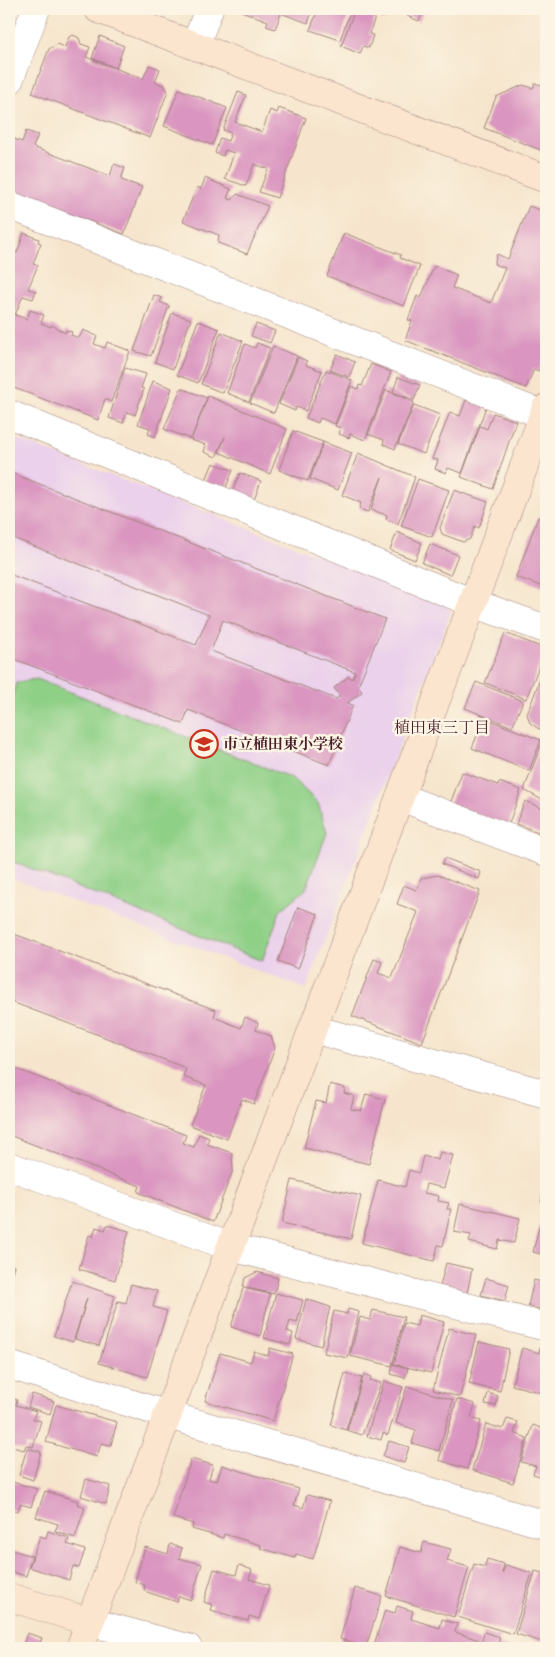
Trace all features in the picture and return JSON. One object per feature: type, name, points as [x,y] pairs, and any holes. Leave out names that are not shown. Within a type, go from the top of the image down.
[{"type":"street","points":[[9,81],[36,9]]},
{"type":"street","points":[[98,9],[546,179]]},
{"type":"street","points":[[195,46],[209,9]]},
{"type":"street","points":[[9,205],[545,413],[80,1648]]},
{"type":"street","points":[[9,414],[473,603],[546,629]]},
{"type":"street","points":[[400,797],[546,852]]},
{"type":"street","points":[[313,1029],[546,1094]]},
{"type":"street","points":[[9,1166],[231,1247],[546,1327]]},
{"type":"street","points":[[9,1365],[168,1415],[546,1525]]},
{"type":"street","points":[[9,1597],[90,1622],[188,1648]]},
{"type":"shaded area","name":"市立植田東小学校","points":[[9,436],[447,605],[451,611],[306,989],[9,877]]},
{"type":"green space","points":[[37,679],[292,778],[318,803],[327,833],[306,889],[280,911],[262,961],[9,860],[9,705],[17,682]]},
{"type":"building","points":[[236,9],[283,9],[275,29],[266,26],[268,21]]},
{"type":"building","points":[[285,9],[313,9],[308,23],[283,14]]},
{"type":"building","points":[[318,9],[351,9],[340,40],[310,30]]},
{"type":"building","points":[[355,9],[387,9],[383,18],[376,15],[369,34],[373,35],[369,48],[363,46],[360,54],[341,46]]},
{"type":"building","points":[[410,9],[424,9],[419,21],[407,16]]},
{"type":"building","points":[[73,35],[79,38],[81,44],[90,47],[86,57],[143,79],[149,65],[160,69],[155,82],[164,85],[168,91],[150,138],[32,93],[49,49],[57,44],[65,47],[69,37]]},
{"type":"building","points":[[100,36],[124,46],[116,68],[92,58]]},
{"type":"building","points":[[535,83],[546,87],[546,152],[484,128],[496,97],[523,85],[533,88]]},
{"type":"building","points":[[179,89],[227,108],[212,145],[164,126]]},
{"type":"building","points":[[238,92],[246,95],[235,122],[262,132],[270,110],[277,113],[279,108],[306,118],[277,198],[259,192],[268,169],[254,164],[246,186],[225,179],[234,153],[225,150],[223,156],[215,153],[220,138],[228,141],[231,133],[223,130]]},
{"type":"building","points":[[26,131],[38,135],[33,147],[110,176],[114,164],[125,168],[121,180],[142,187],[124,234],[9,191],[9,137],[22,142]]},
{"type":"building","points":[[205,178],[231,189],[227,198],[232,200],[237,194],[268,206],[247,254],[218,243],[219,235],[183,221],[197,187],[201,189]]},
{"type":"building","points":[[529,206],[546,212],[546,352],[539,371],[534,369],[526,388],[405,340],[412,321],[408,320],[417,296],[421,298],[434,266],[457,275],[452,288],[491,303],[505,268],[494,264],[497,254],[508,259]]},
{"type":"building","points":[[24,233],[39,239],[38,242],[41,243],[33,264],[38,265],[28,289],[36,291],[33,299],[23,296],[15,315],[27,319],[30,310],[44,315],[41,323],[51,327],[52,325],[65,333],[66,330],[72,332],[71,335],[79,338],[83,330],[97,336],[94,344],[105,348],[107,342],[130,351],[111,402],[105,399],[98,420],[9,386],[9,250],[17,253]]},
{"type":"building","points":[[344,233],[401,255],[400,258],[420,266],[404,306],[327,276]]},
{"type":"building","points":[[154,295],[162,298],[160,302],[169,306],[151,356],[134,351]]},
{"type":"building","points":[[172,313],[191,319],[173,369],[155,362]]},
{"type":"building","points":[[198,321],[219,329],[198,383],[177,375]]},
{"type":"building","points":[[256,324],[275,331],[270,343],[251,336]]},
{"type":"building","points":[[221,332],[243,341],[223,393],[201,384]]},
{"type":"building","points":[[257,343],[270,348],[249,402],[227,393],[245,344],[255,348]]},
{"type":"building","points":[[273,346],[297,356],[274,413],[250,403]]},
{"type":"building","points":[[337,354],[355,362],[349,377],[330,370]]},
{"type":"building","points":[[298,357],[307,361],[306,365],[322,371],[306,411],[296,407],[295,411],[279,404]]},
{"type":"building","points":[[371,364],[391,372],[365,440],[350,434],[349,438],[339,434],[341,428],[335,426],[351,386],[358,389],[359,385],[362,386]]},
{"type":"building","points":[[125,368],[146,374],[141,388],[144,389],[135,415],[127,412],[123,423],[109,418]]},
{"type":"building","points":[[326,370],[352,380],[335,424],[320,418],[318,423],[306,418]]},
{"type":"building","points":[[398,377],[420,385],[414,400],[393,392]]},
{"type":"building","points":[[153,381],[172,388],[155,437],[148,434],[150,428],[138,424]]},
{"type":"building","points":[[181,388],[207,398],[191,439],[164,429]]},
{"type":"building","points":[[386,390],[414,402],[395,449],[383,444],[384,440],[368,434]]},
{"type":"building","points":[[208,396],[287,429],[270,474],[219,452],[225,437],[216,457],[204,452],[206,445],[191,440]]},
{"type":"building","points":[[466,400],[486,407],[462,473],[448,468],[446,473],[435,469],[438,460],[432,459],[450,412],[460,416]]},
{"type":"building","points":[[414,405],[440,415],[424,454],[398,444]]},
{"type":"building","points":[[493,413],[516,421],[493,489],[461,477],[480,426],[487,429]]},
{"type":"building","points":[[293,431],[323,442],[308,481],[279,470]]},
{"type":"building","points":[[323,442],[352,453],[338,490],[310,479]]},
{"type":"building","points":[[358,453],[415,477],[398,524],[386,519],[387,515],[371,510],[382,477],[368,512],[359,509],[361,503],[342,495]]},
{"type":"building","points":[[213,463],[233,470],[225,490],[205,482]]},
{"type":"building","points":[[9,472],[385,619],[358,686],[362,692],[347,703],[353,705],[329,765],[188,710],[183,724],[9,657],[9,574],[196,645],[209,615],[13,538],[9,548]],"holes":[[[223,620],[355,672],[352,679],[349,676],[334,688],[340,696],[336,699],[211,651]]]},
{"type":"building","points":[[240,473],[261,481],[254,500],[232,492]]},
{"type":"building","points":[[418,479],[449,490],[432,537],[401,526]]},
{"type":"building","points":[[454,490],[488,502],[479,528],[475,526],[470,539],[463,542],[442,534],[440,528]]},
{"type":"building","points":[[538,517],[546,520],[546,588],[516,577]]},
{"type":"building","points":[[397,532],[422,543],[415,560],[390,550]]},
{"type":"building","points":[[430,544],[458,555],[450,575],[422,563]]},
{"type":"building","points":[[505,633],[546,649],[526,699],[485,683]]},
{"type":"building","points":[[545,666],[546,727],[539,729],[530,723],[527,714]]},
{"type":"building","points":[[476,682],[523,701],[512,727],[465,708]]},
{"type":"building","points":[[484,718],[541,740],[529,771],[472,748]]},
{"type":"building","points":[[541,745],[546,747],[546,802],[524,790]]},
{"type":"building","points":[[462,772],[498,785],[499,782],[521,790],[508,826],[450,804]]},
{"type":"building","points":[[525,801],[546,810],[546,819],[541,833],[516,824]]},
{"type":"building","points":[[546,822],[546,839],[541,836]]},
{"type":"building","points":[[445,858],[481,872],[479,879],[442,864]]},
{"type":"building","points":[[438,875],[480,891],[422,1043],[352,1016],[374,959],[382,962],[378,973],[392,978],[418,912],[397,904],[404,885],[416,890],[421,878]]},
{"type":"building","points":[[298,907],[318,914],[298,969],[278,961]]},
{"type":"building","points":[[9,932],[216,1010],[214,1017],[241,1028],[245,1017],[258,1023],[256,1030],[271,1036],[275,1048],[254,1104],[242,1099],[227,1139],[190,1125],[206,1085],[183,1077],[186,1068],[9,1001]]},
{"type":"building","points":[[9,1066],[186,1135],[183,1143],[194,1147],[199,1134],[209,1138],[207,1144],[232,1153],[233,1170],[213,1222],[138,1192],[140,1186],[9,1135]]},
{"type":"building","points":[[330,1084],[345,1088],[344,1093],[354,1096],[351,1109],[361,1111],[366,1094],[385,1099],[369,1164],[304,1148],[316,1101],[326,1103]]},
{"type":"building","points":[[440,1152],[453,1155],[444,1188],[426,1184],[424,1193],[439,1196],[438,1201],[449,1203],[447,1209],[451,1209],[443,1246],[438,1245],[434,1261],[362,1243],[378,1180],[405,1187],[409,1170],[419,1173],[423,1156],[438,1160]]},
{"type":"building","points":[[292,1180],[361,1196],[351,1239],[282,1223]]},
{"type":"building","points":[[543,1190],[546,1191],[546,1203],[541,1202]]},
{"type":"building","points":[[460,1204],[520,1218],[514,1243],[499,1240],[497,1249],[469,1242],[471,1235],[454,1232]]},
{"type":"building","points":[[540,1223],[546,1224],[546,1258],[545,1255],[533,1252]]},
{"type":"building","points":[[107,1225],[129,1231],[115,1280],[79,1269],[89,1235],[93,1237],[96,1227],[105,1230]]},
{"type":"building","points":[[446,1263],[472,1269],[467,1293],[440,1286]]},
{"type":"building","points":[[9,1264],[14,1266],[9,1282]]},
{"type":"building","points":[[257,1272],[278,1278],[274,1294],[243,1287],[245,1278]]},
{"type":"building","points":[[486,1278],[509,1285],[505,1301],[481,1295]]},
{"type":"building","points":[[534,1280],[546,1283],[546,1311],[528,1306]]},
{"type":"building","points":[[72,1281],[115,1296],[99,1346],[75,1339],[87,1298],[73,1342],[54,1336]]},
{"type":"building","points":[[131,1284],[157,1291],[153,1307],[167,1311],[147,1377],[99,1363],[118,1301],[126,1303]]},
{"type":"building","points":[[243,1288],[270,1294],[260,1336],[231,1327]]},
{"type":"building","points":[[276,1293],[303,1300],[297,1323],[290,1321],[287,1331],[293,1333],[290,1345],[264,1338]]},
{"type":"building","points":[[306,1299],[330,1307],[321,1346],[296,1339]]},
{"type":"building","points":[[348,1309],[359,1312],[348,1358],[324,1353],[334,1311],[347,1314]]},
{"type":"building","points":[[373,1310],[404,1317],[392,1366],[350,1356],[360,1317],[370,1320]]},
{"type":"building","points":[[419,1315],[444,1322],[431,1373],[394,1364],[404,1323],[417,1326]]},
{"type":"building","points":[[449,1328],[476,1335],[460,1397],[433,1390]]},
{"type":"building","points":[[479,1342],[509,1349],[500,1391],[469,1384]]},
{"type":"building","points":[[270,1348],[293,1354],[273,1421],[205,1401],[220,1353],[251,1362],[254,1351],[268,1356]]},
{"type":"building","points":[[522,1348],[539,1353],[540,1348],[546,1350],[546,1394],[512,1385]]},
{"type":"building","points":[[393,1364],[408,1368],[405,1378],[391,1374]]},
{"type":"building","points":[[345,1373],[362,1378],[346,1430],[331,1425]]},
{"type":"building","points":[[364,1374],[371,1377],[370,1380],[381,1383],[362,1435],[347,1430]]},
{"type":"building","points":[[384,1381],[403,1387],[388,1435],[383,1433],[381,1440],[367,1436]]},
{"type":"building","points":[[407,1386],[453,1400],[439,1451],[412,1443],[416,1430],[396,1423]]},
{"type":"building","points":[[488,1393],[498,1396],[496,1406],[485,1404]]},
{"type":"building","points":[[32,1394],[54,1401],[50,1414],[28,1407]]},
{"type":"building","points":[[9,1398],[17,1400],[16,1405],[36,1411],[33,1419],[41,1421],[33,1447],[26,1445],[24,1450],[9,1446]]},
{"type":"building","points":[[457,1399],[475,1404],[471,1418],[481,1421],[467,1469],[439,1460]]},
{"type":"building","points":[[56,1405],[117,1422],[111,1445],[101,1443],[97,1457],[46,1442]]},
{"type":"building","points":[[507,1419],[518,1422],[514,1433],[527,1438],[513,1483],[472,1470],[486,1424],[503,1429]]},
{"type":"building","points":[[533,1425],[546,1430],[546,1478],[533,1474],[536,1466],[521,1462]]},
{"type":"building","points":[[389,1441],[409,1447],[404,1463],[383,1456]]},
{"type":"building","points":[[27,1448],[41,1452],[33,1480],[19,1475]]},
{"type":"building","points":[[191,1459],[213,1465],[209,1479],[217,1481],[222,1465],[299,1489],[294,1505],[303,1508],[307,1495],[330,1501],[313,1559],[296,1554],[295,1558],[260,1548],[261,1545],[224,1534],[223,1538],[192,1529],[193,1524],[173,1518]]},
{"type":"building","points":[[86,1479],[110,1486],[106,1504],[81,1496]]},
{"type":"building","points":[[9,1481],[37,1489],[31,1507],[20,1504],[18,1511],[9,1509]]},
{"type":"building","points":[[45,1491],[78,1501],[77,1504],[85,1507],[75,1538],[55,1531],[58,1524],[36,1517]]},
{"type":"building","points":[[48,1531],[69,1538],[67,1544],[85,1550],[79,1568],[73,1566],[69,1580],[29,1567],[40,1536],[46,1538]]},
{"type":"building","points":[[424,1542],[451,1549],[447,1561],[469,1567],[454,1617],[386,1596],[400,1547],[421,1553]]},
{"type":"building","points":[[170,1544],[182,1548],[179,1558],[202,1564],[191,1600],[179,1596],[177,1602],[144,1591],[145,1585],[135,1582],[145,1547],[168,1554]]},
{"type":"building","points":[[9,1549],[32,1556],[26,1576],[9,1571]]},
{"type":"building","points":[[487,1559],[504,1564],[502,1573],[506,1565],[532,1573],[513,1634],[458,1617],[474,1564],[485,1567]]},
{"type":"building","points":[[239,1565],[252,1570],[249,1579],[269,1585],[259,1619],[249,1616],[248,1621],[211,1610],[213,1605],[204,1602],[214,1569],[236,1575]]},
{"type":"building","points":[[535,1571],[546,1574],[546,1643],[516,1634]]},
{"type":"building","points":[[355,1588],[382,1596],[366,1647],[340,1639]]},
{"type":"building","points":[[397,1606],[413,1611],[411,1619],[440,1628],[442,1619],[457,1624],[455,1632],[482,1641],[484,1632],[500,1637],[498,1644],[510,1648],[373,1648],[385,1610],[395,1613]]},
{"type":"building","points":[[27,1633],[42,1638],[39,1645],[47,1648],[22,1648]]},
{"type":"place","name":"市立植田東小学校","points":[[204,744]]},
{"type":"district","name":"植田東三丁目","points":[[442,729]]}]
